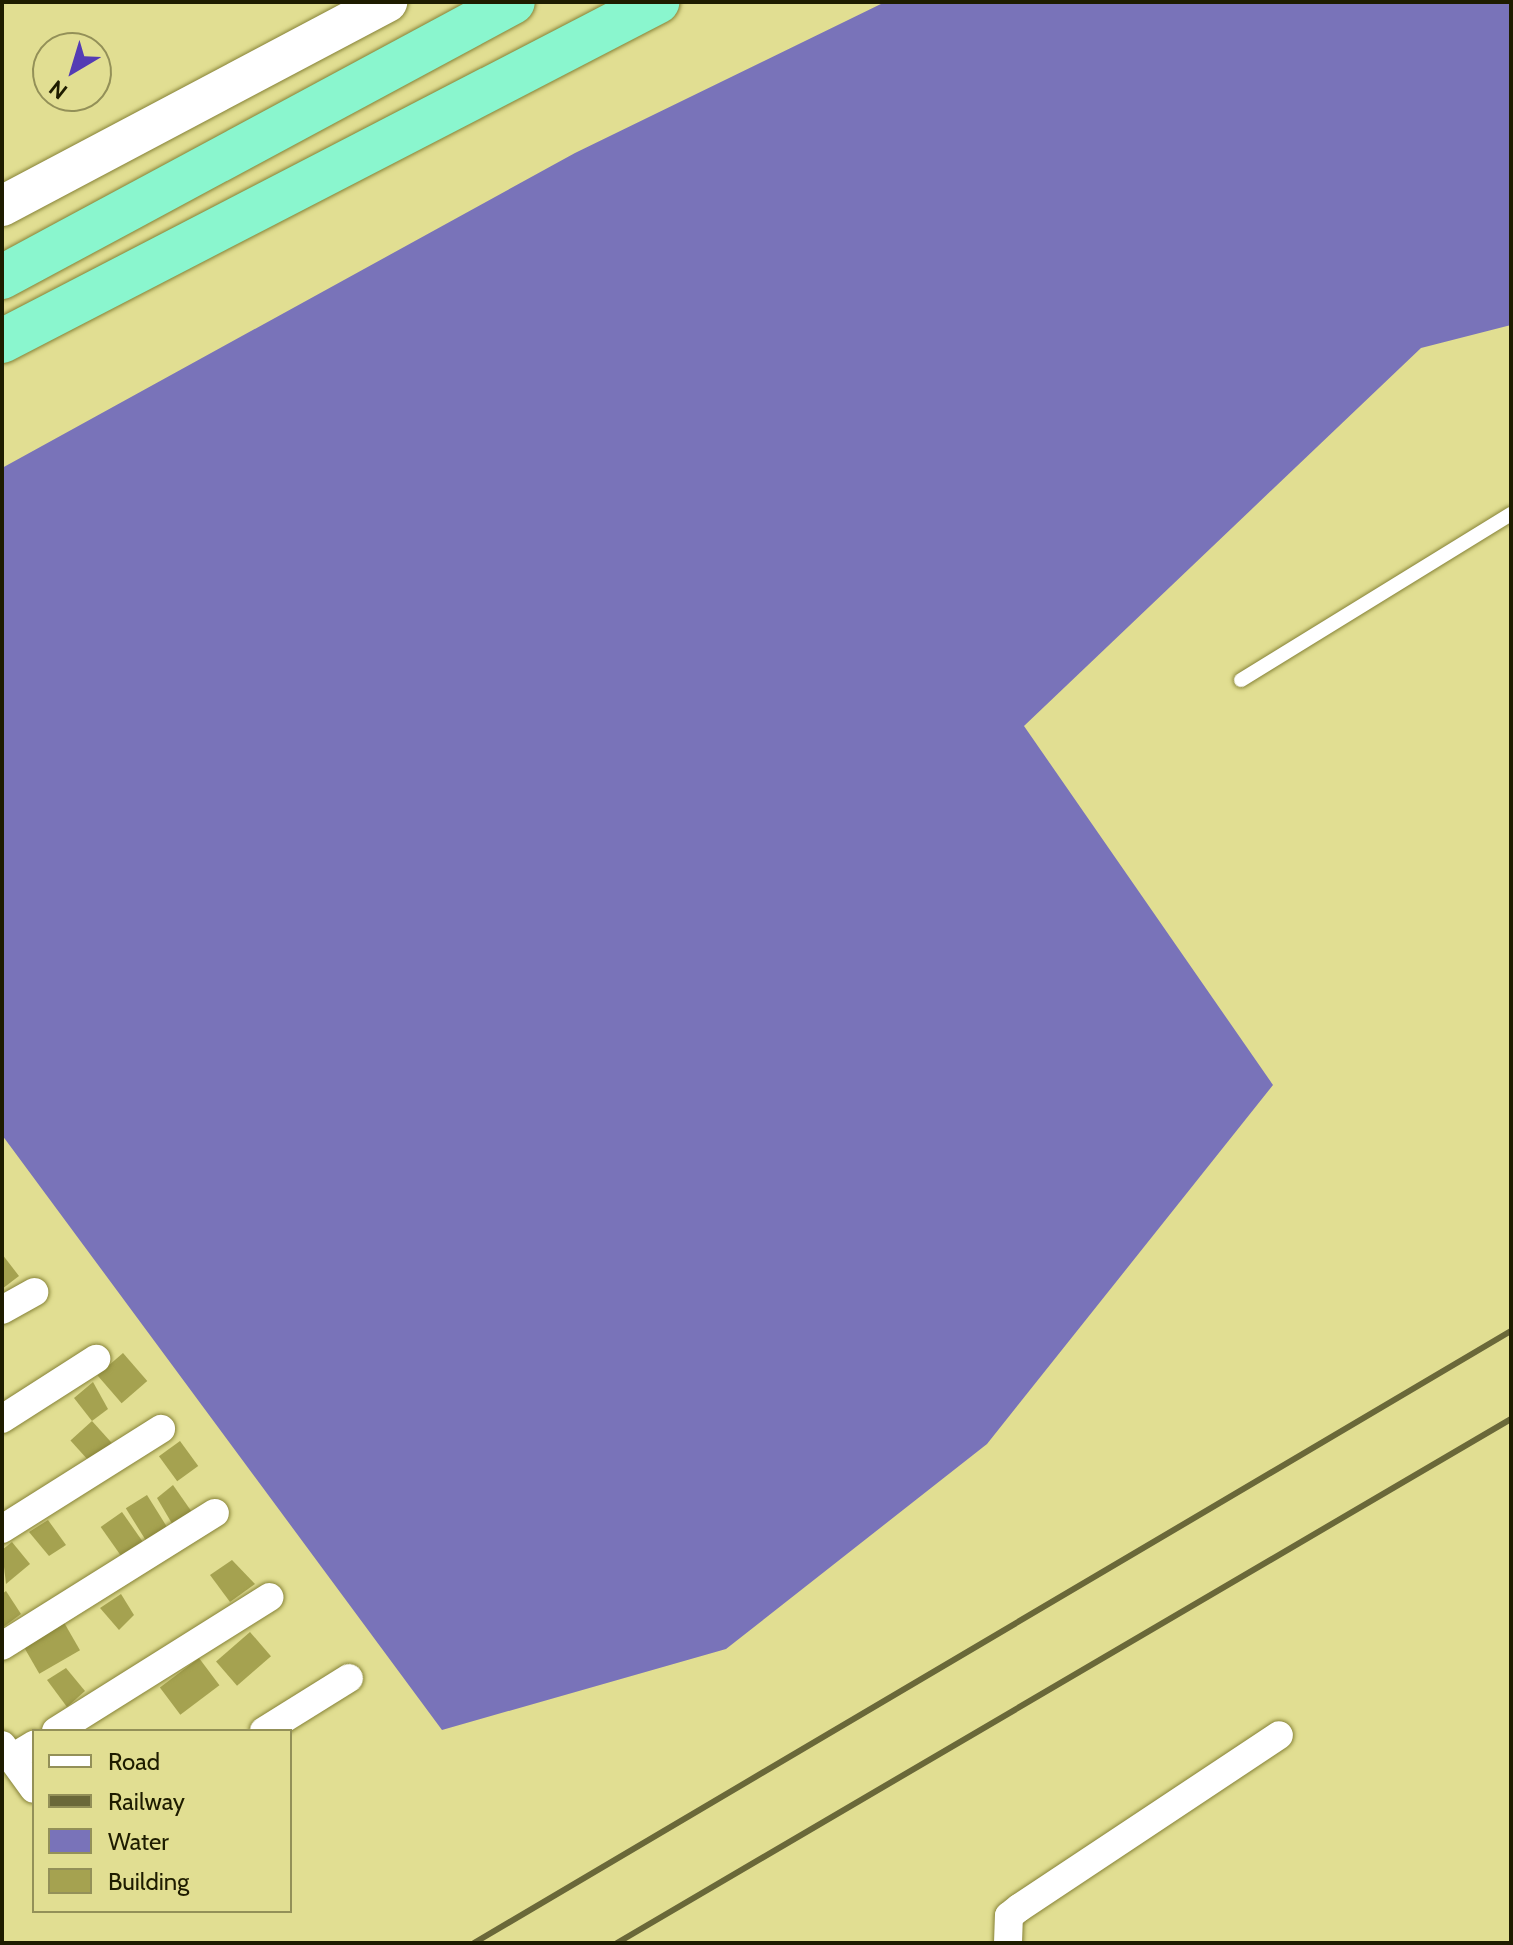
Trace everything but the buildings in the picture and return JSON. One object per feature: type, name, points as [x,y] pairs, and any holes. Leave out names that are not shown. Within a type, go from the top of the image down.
[{"type":"highway","points":[[2,277],[513,2]]},
{"type":"highway","points":[[2,341],[657,2]]},
{"type":"main road","points":[[2,206],[387,2]]},
{"type":"street","points":[[2,1310],[34,1292]]},
{"type":"street","points":[[2,1419],[96,1359]]},
{"type":"street","points":[[2,1529],[161,1429]]},
{"type":"street","points":[[2,1646],[215,1513]]},
{"type":"street","points":[[59,1729],[270,1597]]},
{"type":"street","points":[[267,1729],[349,1678]]},
{"type":"street","points":[[1008,1943],[1009,1916],[1019,1908],[1279,1735]]},
{"type":"street","points":[[16,1749],[32,1785]]},
{"type":"lane","points":[[1241,680],[1511,514]]},
{"type":"water","points":[[885,2],[1511,2],[1511,325],[1421,348],[1024,726],[1273,1085],[987,1444],[726,1649],[442,1730],[2,1135],[2,468],[575,153]]},
{"type":"railway","points":[[474,1943],[1511,1331]]},
{"type":"railway","points":[[617,1943],[1511,1419]]}]
